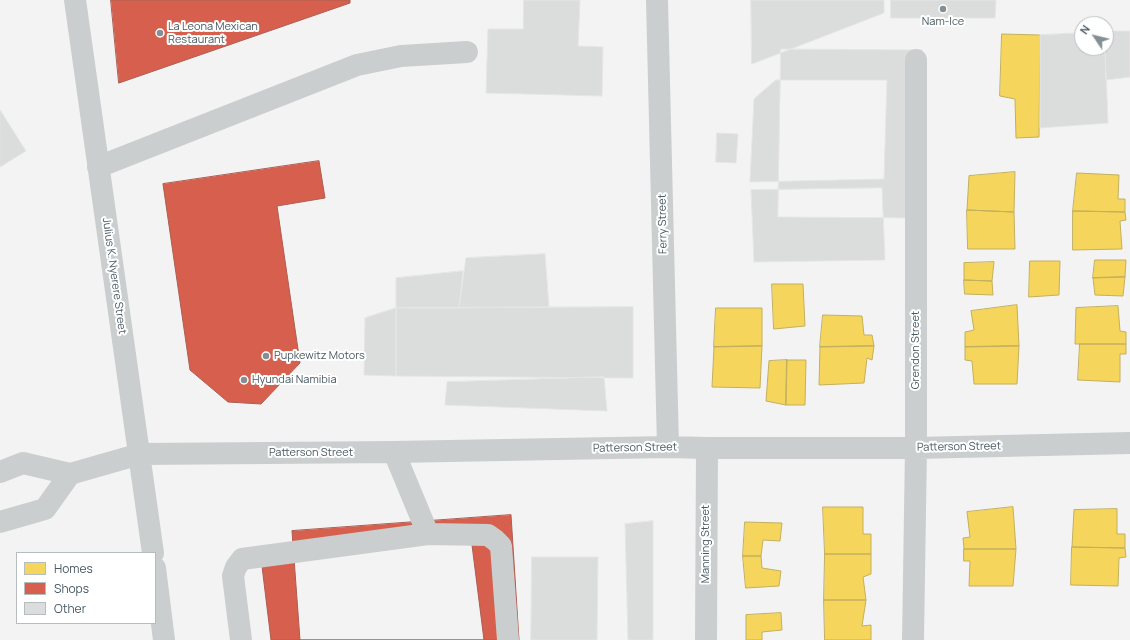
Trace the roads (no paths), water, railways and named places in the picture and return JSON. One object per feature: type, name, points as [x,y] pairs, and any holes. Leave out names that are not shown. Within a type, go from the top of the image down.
[{"type":"street","name":"Julius K. Nyerere Street","points":[[75,0],[153,552]]},
{"type":"street","name":"Ferry Street","points":[[658,0],[668,447]]},
{"type":"street","points":[[98,167],[357,65],[401,56],[467,52]]},
{"type":"street","name":"Grendon Street","points":[[913,640],[916,448],[916,60]]},
{"type":"street","name":"Patterson Street","points":[[70,474],[140,454],[394,452],[668,447],[916,448],[1130,444]]},
{"type":"street","name":"Manning Street","points":[[706,640],[707,448]]},
{"type":"street","points":[[394,452],[428,534]]},
{"type":"street","points":[[0,472],[23,463],[70,474],[45,509],[0,522]]},
{"type":"street","points":[[242,640],[233,576],[236,567],[242,559],[428,534],[488,535],[501,546],[508,640]]},
{"type":"street","points":[[156,576],[164,640]]},
{"type":"place","name":"Nam-Ice","points":[[943,9]]},
{"type":"place","name":"La Leona Mexican Restaurant","points":[[160,33]]},
{"type":"place","name":"Pupkewitz Motors","points":[[266,356]]},
{"type":"place","name":"Hyundai Namibia","points":[[244,380]]}]
